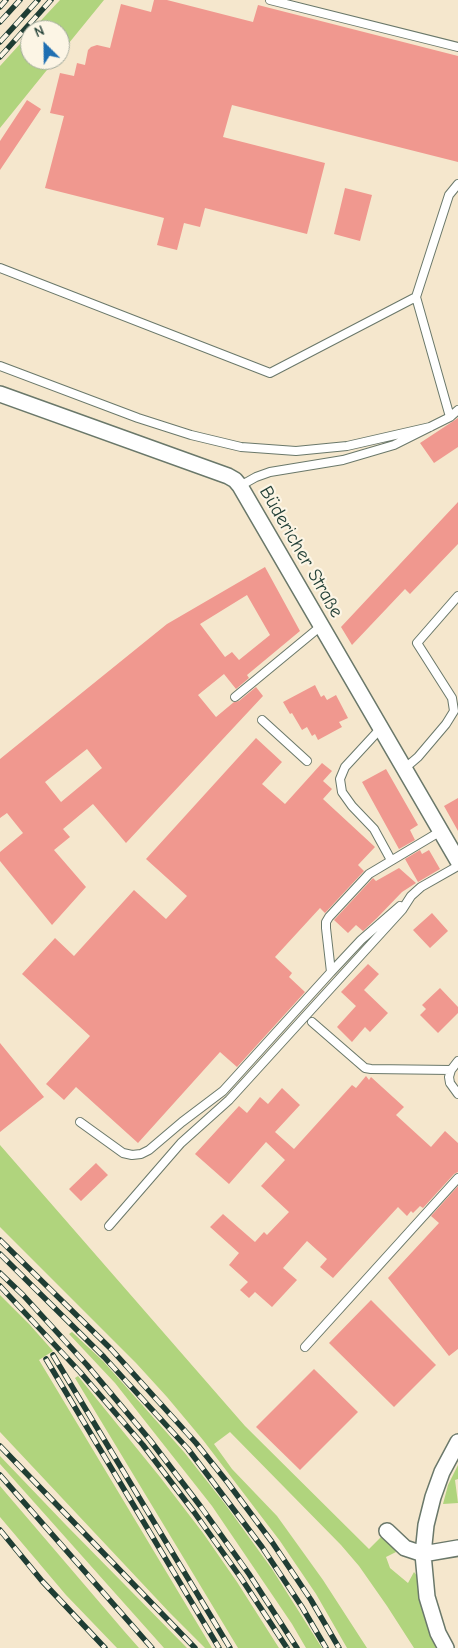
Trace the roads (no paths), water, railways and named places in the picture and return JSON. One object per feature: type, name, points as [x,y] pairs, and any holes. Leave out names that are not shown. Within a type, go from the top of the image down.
[{"type":"street","name":"Büdericher Straße","points":[[0,394],[236,480],[458,861]]},
{"type":"street","points":[[446,1648],[438,1633],[427,1597],[423,1554],[426,1525],[433,1496],[442,1472],[458,1442]]},
{"type":"street","points":[[387,1531],[405,1548],[423,1554],[458,1548]]},
{"type":"lane","points":[[270,0],[458,47]]},
{"type":"lane","points":[[450,417],[416,296],[449,195],[458,184]]},
{"type":"lane","points":[[0,268],[270,373],[416,296]]},
{"type":"lane","points":[[0,366],[138,418],[190,435],[241,447],[296,451],[347,446],[430,427]]},
{"type":"lane","points":[[240,486],[270,472],[343,460],[394,445],[450,417],[458,410]]},
{"type":"lane","points":[[404,769],[446,724],[454,711],[452,698],[417,643],[458,596]]},
{"type":"lane","points":[[235,697],[321,626]]},
{"type":"lane","points":[[262,720],[308,761]]},
{"type":"lane","points":[[380,728],[345,767],[340,780],[342,792],[352,806],[374,829],[391,860]]},
{"type":"lane","points":[[331,972],[326,928],[326,922],[329,917],[369,874],[441,831]]},
{"type":"lane","points":[[80,1122],[123,1153],[132,1155],[149,1150],[223,1091],[361,940],[410,896],[458,866]]},
{"type":"lane","points":[[109,1226],[181,1143],[229,1100],[402,910],[410,896]]},
{"type":"lane","points":[[312,1022],[358,1064],[365,1068],[451,1070]]},
{"type":"lane","points":[[458,1061],[449,1076],[450,1083],[458,1094]]},
{"type":"lane","points":[[170,1132],[181,1143]]},
{"type":"lane","points":[[305,1347],[458,1178]]},
{"type":"railway","points":[[0,7],[6,0]]},
{"type":"railway","points":[[0,22],[20,0]]},
{"type":"railway","points":[[0,42],[38,0]]},
{"type":"railway","points":[[0,57],[51,0]]},
{"type":"railway","points":[[0,1240],[111,1349],[196,1443],[272,1542],[311,1600],[339,1648]]},
{"type":"railway","points":[[0,1254],[104,1357],[188,1449],[262,1547],[302,1607],[326,1648]]},
{"type":"railway","points":[[0,1273],[23,1295],[87,1365],[150,1440],[249,1574],[297,1648]]},
{"type":"railway","points":[[0,1286],[80,1372],[143,1445],[241,1578],[287,1648]]},
{"type":"railway","points":[[53,1355],[230,1648]]},
{"type":"railway","points":[[46,1359],[219,1648]]},
{"type":"railway","points":[[0,1446],[195,1648]]},
{"type":"railway","points":[[0,1475],[152,1648]]},
{"type":"railway","points":[[0,1530],[42,1581],[105,1648]]}]
